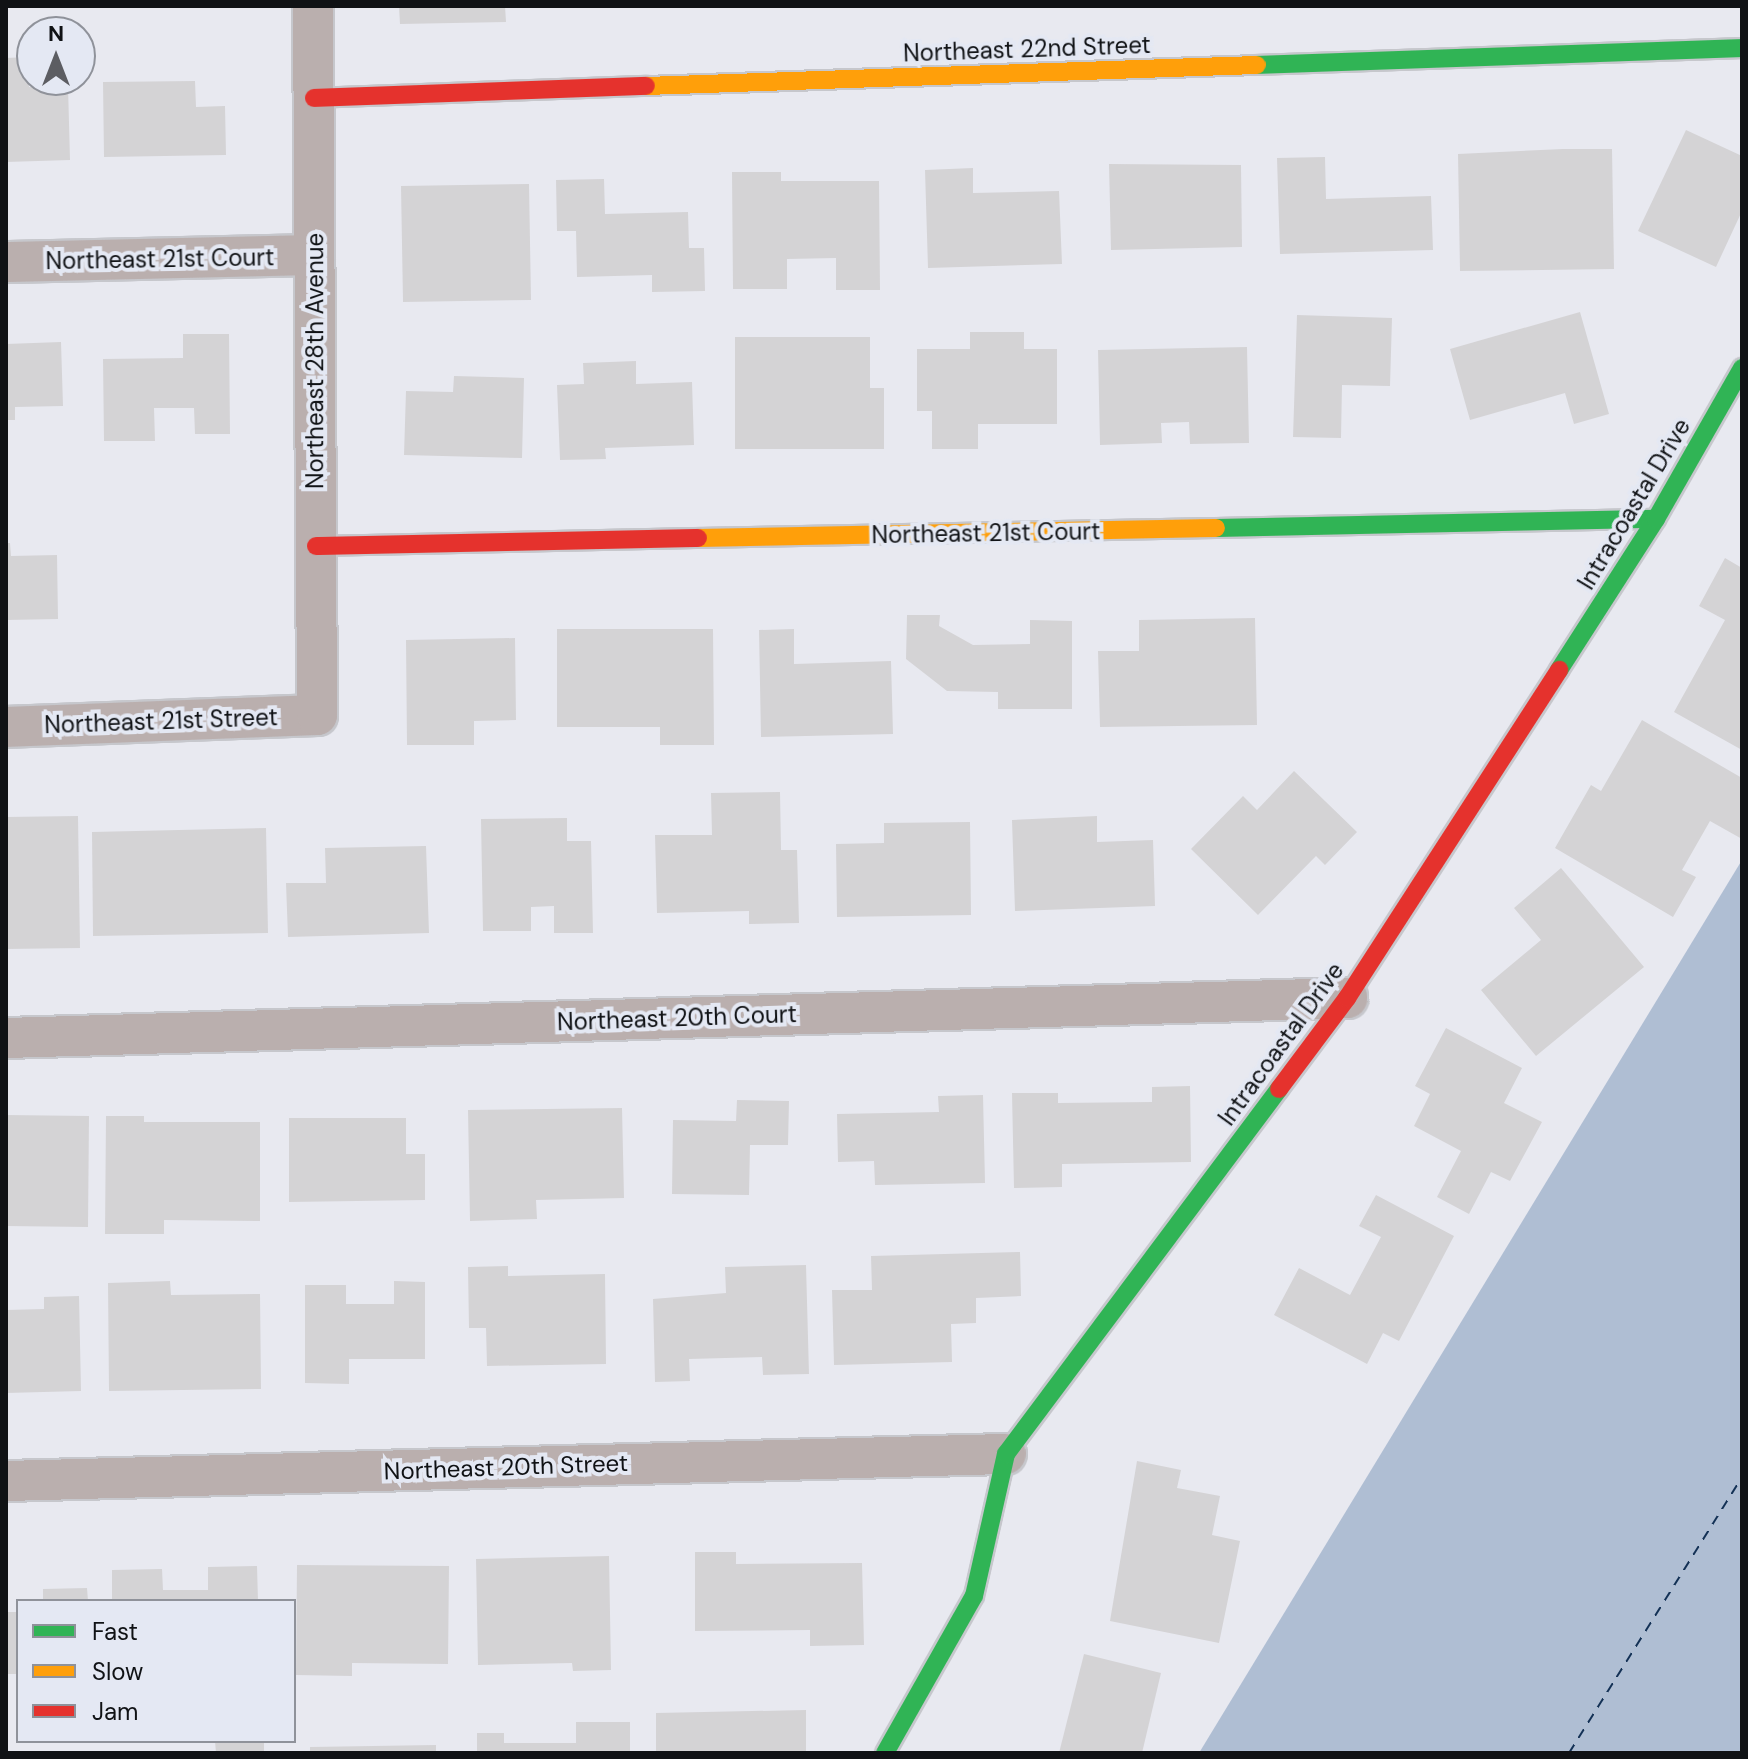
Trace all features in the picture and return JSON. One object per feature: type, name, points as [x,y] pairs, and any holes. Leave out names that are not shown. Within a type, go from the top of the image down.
[{"type":"street","name":"Northeast 28th Avenue","points":[[313,6],[317,715]]},
{"type":"street","name":"Northeast 22nd Street","points":[[314,98],[1742,48]]},
{"type":"street","name":"Northeast 21st Court","points":[[6,262],[314,255]]},
{"type":"street","name":"Intracoastal Drive","points":[[885,1753],[974,1596],[1006,1454],[1347,998],[1656,519],[1742,368]]},
{"type":"street","name":"Northeast 21st Court","points":[[316,546],[1656,519]]},
{"type":"street","name":"Northeast 21st Street","points":[[6,727],[317,715]]},
{"type":"street","name":"Northeast 20th Court","points":[[6,1038],[1347,998]]},
{"type":"street","name":"Northeast 20th Street","points":[[6,1481],[1006,1454]]},
{"type":"water","points":[[1742,860],[1742,1753],[1199,1753]]},
{"type":"building","points":[[399,6],[505,6],[506,22],[400,24]]},
{"type":"building","points":[[6,58],[16,58],[16,96],[68,96],[70,160],[6,162]]},
{"type":"building","points":[[195,81],[196,107],[225,106],[226,155],[104,157],[103,82]]},
{"type":"building","points":[[1686,130],[1742,156],[1742,211],[1716,267],[1638,231]]},
{"type":"building","points":[[1612,149],[1614,269],[1460,271],[1458,154]]},
{"type":"building","points":[[1325,157],[1326,199],[1431,196],[1433,250],[1280,254],[1277,158]]},
{"type":"building","points":[[1109,164],[1241,165],[1242,247],[1111,250]]},
{"type":"building","points":[[973,168],[973,193],[1059,191],[1062,264],[928,268],[925,170]]},
{"type":"building","points":[[732,172],[781,172],[781,181],[879,181],[880,290],[836,290],[836,258],[787,259],[787,289],[733,289]]},
{"type":"building","points":[[604,179],[605,214],[688,212],[689,248],[704,248],[705,291],[652,292],[652,275],[577,277],[576,231],[557,231],[556,180]]},
{"type":"building","points":[[529,184],[531,300],[403,302],[401,186]]},
{"type":"building","points":[[1580,312],[1609,414],[1574,424],[1565,393],[1470,420],[1450,349]]},
{"type":"building","points":[[1297,315],[1392,318],[1390,386],[1342,385],[1341,438],[1293,437]]},
{"type":"building","points":[[970,332],[1024,332],[1024,349],[1057,349],[1057,424],[978,424],[978,449],[932,449],[932,411],[917,411],[917,349],[970,349]]},
{"type":"building","points":[[183,334],[229,334],[230,434],[195,434],[194,408],[154,408],[155,441],[104,441],[103,359],[183,358]]},
{"type":"building","points":[[735,337],[870,337],[870,388],[884,388],[884,449],[735,449]]},
{"type":"building","points":[[61,342],[63,406],[15,407],[15,420],[6,420],[6,344]]},
{"type":"building","points":[[1247,347],[1249,443],[1190,444],[1189,422],[1161,423],[1162,443],[1100,445],[1098,350]]},
{"type":"building","points":[[636,361],[636,384],[692,382],[694,445],[605,448],[606,459],[560,460],[557,385],[584,384],[583,363]]},
{"type":"building","points":[[454,376],[524,378],[522,458],[404,455],[406,391],[453,392]]},
{"type":"building","points":[[6,543],[10,543],[11,556],[57,555],[58,619],[6,620]]},
{"type":"building","points":[[1725,558],[1742,568],[1742,750],[1674,712],[1725,620],[1699,606]]},
{"type":"building","points":[[907,615],[940,615],[939,626],[973,645],[1030,644],[1030,620],[1072,621],[1072,709],[998,709],[998,692],[947,691],[906,659]]},
{"type":"building","points":[[1255,618],[1257,725],[1100,727],[1098,651],[1139,651],[1139,620]]},
{"type":"building","points":[[557,629],[713,629],[714,745],[660,745],[660,727],[557,727]]},
{"type":"building","points":[[794,629],[794,664],[891,661],[893,734],[761,737],[759,630]]},
{"type":"building","points":[[515,638],[516,720],[474,721],[474,745],[407,745],[406,640]]},
{"type":"building","points":[[1642,720],[1742,778],[1742,839],[1710,821],[1682,870],[1696,877],[1673,917],[1555,848],[1591,785],[1601,791]]},
{"type":"building","points":[[1294,771],[1357,832],[1325,865],[1316,856],[1258,915],[1191,849],[1243,796],[1257,810]]},
{"type":"building","points":[[780,792],[781,850],[797,850],[799,923],[749,924],[749,911],[657,913],[655,835],[712,835],[711,793]]},
{"type":"building","points":[[78,816],[80,948],[6,949],[6,817]]},
{"type":"building","points":[[1097,816],[1097,842],[1153,840],[1155,906],[1015,911],[1012,820]]},
{"type":"building","points":[[567,818],[567,841],[591,841],[593,933],[554,933],[554,906],[531,907],[531,931],[483,931],[481,819]]},
{"type":"building","points":[[970,822],[971,915],[837,917],[836,844],[884,843],[884,823]]},
{"type":"building","points":[[266,828],[268,933],[93,936],[92,832]]},
{"type":"building","points":[[426,846],[429,933],[288,937],[286,883],[326,883],[325,848]]},
{"type":"building","points":[[1561,868],[1644,967],[1536,1056],[1481,990],[1541,940],[1514,908]]},
{"type":"building","points":[[1446,1028],[1522,1068],[1504,1103],[1542,1122],[1510,1181],[1491,1172],[1469,1214],[1437,1197],[1461,1151],[1414,1126],[1430,1094],[1415,1086]]},
{"type":"building","points":[[1190,1086],[1191,1162],[1062,1164],[1062,1187],[1014,1188],[1012,1093],[1058,1093],[1058,1103],[1152,1102],[1152,1087]]},
{"type":"building","points":[[983,1095],[985,1183],[875,1185],[874,1161],[838,1162],[837,1114],[939,1112],[938,1096]]},
{"type":"building","points":[[737,1100],[789,1101],[788,1145],[750,1145],[749,1195],[672,1194],[673,1120],[736,1121]]},
{"type":"building","points":[[622,1108],[624,1198],[536,1200],[537,1219],[470,1221],[468,1110]]},
{"type":"building","points":[[6,1115],[89,1116],[88,1227],[6,1226]]},
{"type":"building","points":[[106,1116],[144,1116],[144,1122],[260,1122],[260,1221],[164,1220],[164,1234],[105,1234]]},
{"type":"building","points":[[289,1118],[406,1118],[406,1154],[425,1154],[425,1200],[289,1202]]},
{"type":"building","points":[[1376,1195],[1454,1236],[1399,1341],[1383,1333],[1367,1364],[1274,1315],[1299,1268],[1350,1295],[1381,1237],[1359,1226]]},
{"type":"building","points":[[1020,1252],[1021,1296],[976,1298],[976,1323],[951,1324],[952,1362],[834,1365],[832,1290],[872,1290],[871,1256]]},
{"type":"building","points":[[806,1265],[809,1374],[763,1375],[762,1357],[689,1359],[690,1381],[655,1382],[653,1299],[726,1293],[725,1267]]},
{"type":"building","points":[[508,1266],[508,1276],[605,1274],[606,1364],[487,1366],[486,1328],[469,1328],[468,1267]]},
{"type":"building","points":[[170,1281],[171,1295],[260,1294],[261,1389],[109,1391],[108,1283]]},
{"type":"building","points":[[394,1281],[425,1282],[425,1359],[349,1359],[349,1384],[305,1383],[305,1285],[346,1285],[346,1304],[394,1304]]},
{"type":"building","points":[[79,1296],[81,1391],[6,1393],[6,1310],[44,1309],[44,1297]]},
{"type":"building","points":[[1137,1461],[1181,1470],[1177,1488],[1220,1496],[1212,1535],[1240,1541],[1219,1643],[1110,1621]]},
{"type":"building","points":[[695,1552],[736,1552],[736,1564],[862,1563],[864,1645],[810,1646],[810,1630],[695,1631]]},
{"type":"building","points":[[609,1556],[611,1670],[573,1671],[572,1663],[478,1665],[476,1559]]},
{"type":"building","points":[[297,1565],[449,1566],[448,1664],[352,1663],[352,1676],[296,1675]]},
{"type":"building","points":[[257,1566],[258,1599],[112,1599],[112,1570],[162,1569],[163,1590],[208,1590],[208,1567]]},
{"type":"building","points":[[87,1588],[88,1599],[43,1599],[43,1589]]},
{"type":"building","points":[[6,1612],[16,1612],[16,1674],[6,1674]]},
{"type":"building","points":[[1084,1654],[1161,1673],[1142,1753],[1059,1753]]},
{"type":"building","points":[[806,1710],[806,1753],[656,1753],[656,1713]]},
{"type":"building","points":[[576,1722],[630,1722],[630,1753],[477,1753],[477,1733],[504,1733],[504,1743],[576,1743]]},
{"type":"building","points":[[215,1743],[264,1743],[264,1753],[216,1753]]},
{"type":"building","points":[[436,1745],[436,1753],[310,1753],[310,1747]]},
{"type":"ferry route","points":[[1569,1753],[1742,1477]]},
{"type":"traffic: fast","points":[[1257,65],[1742,48]]},
{"type":"traffic: fast","points":[[1559,670],[1656,519],[1742,368]]},
{"type":"traffic: fast","points":[[1216,528],[1656,519]]},
{"type":"traffic: fast","points":[[885,1753],[974,1596],[1006,1454],[1279,1089]]},
{"type":"traffic: slow","points":[[646,86],[1257,65]]},
{"type":"traffic: slow","points":[[698,538],[1216,528]]},
{"type":"traffic: jam","points":[[314,98],[646,86]]},
{"type":"traffic: jam","points":[[316,546],[698,538]]},
{"type":"traffic: jam","points":[[1279,1089],[1347,998],[1559,670]]}]
